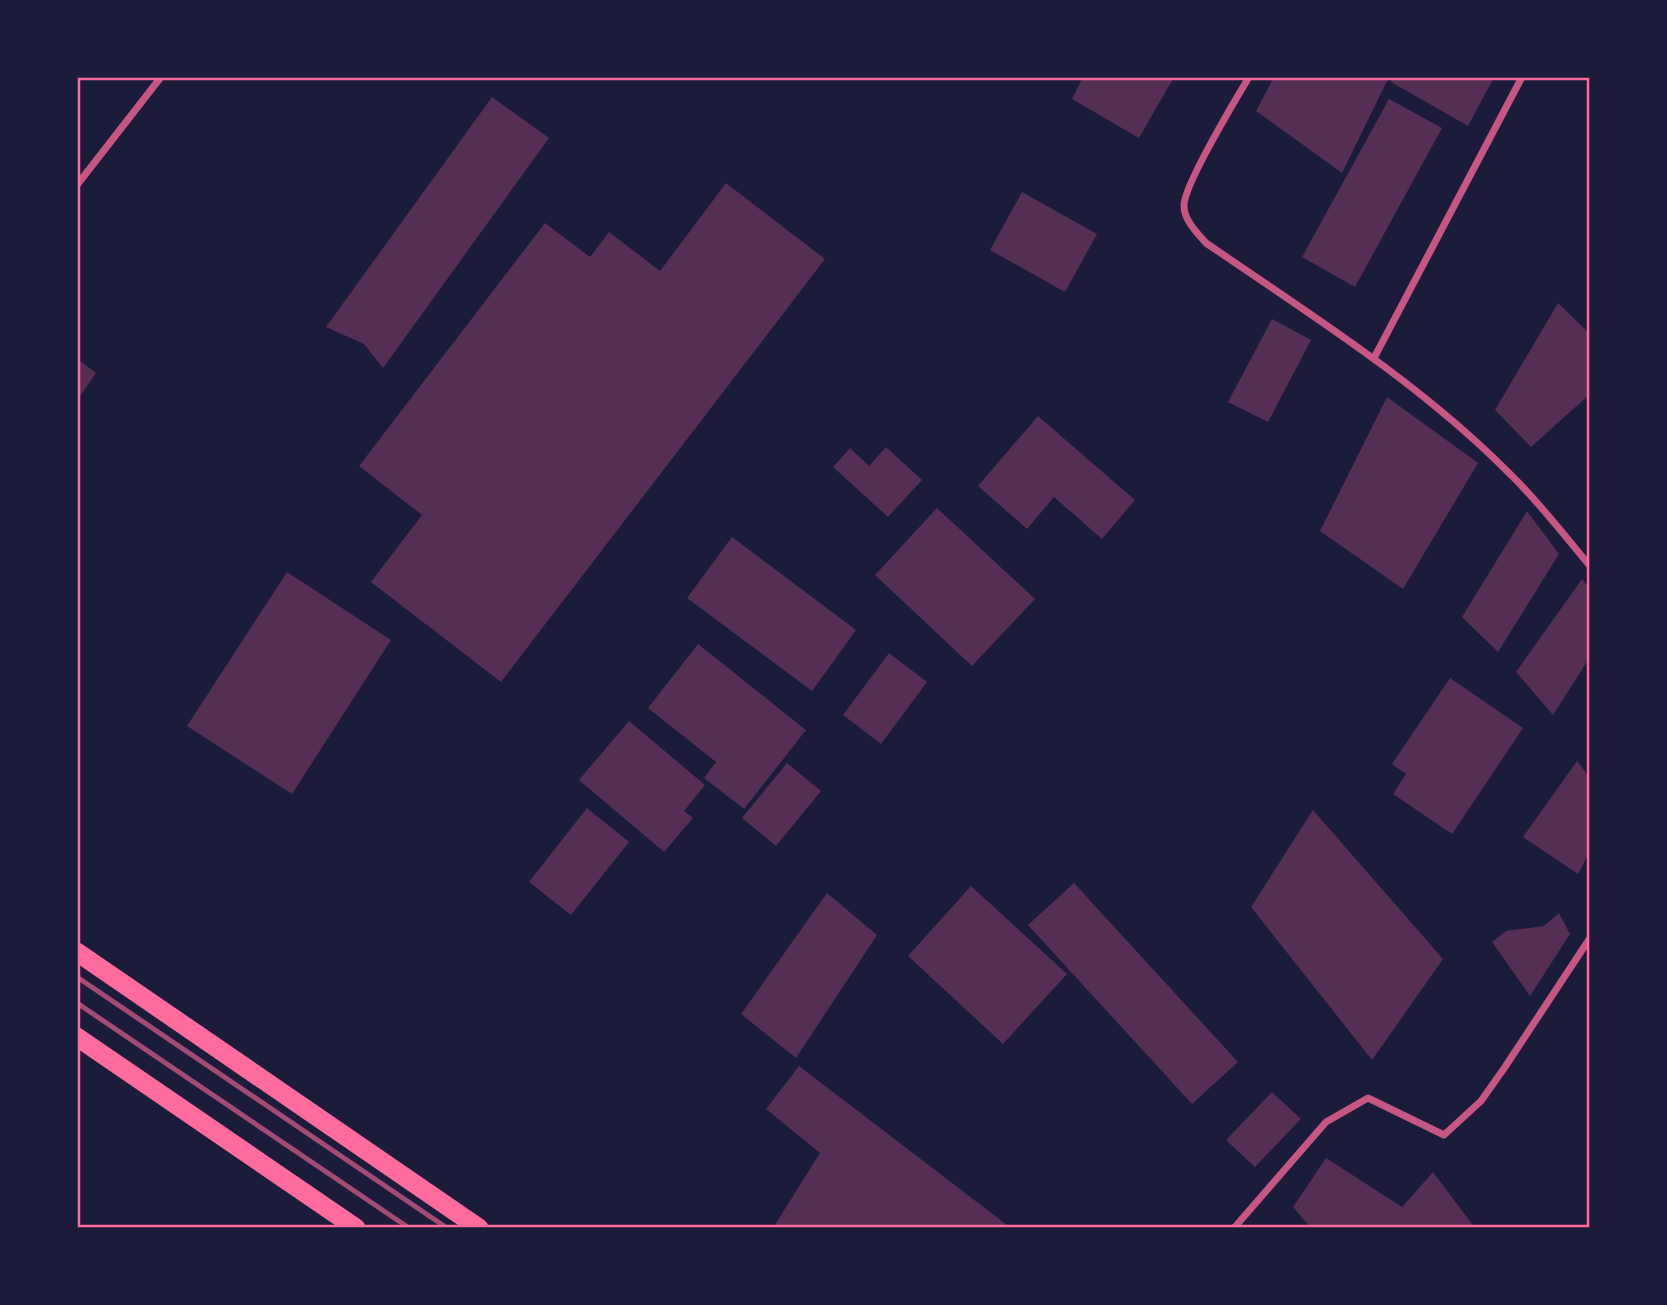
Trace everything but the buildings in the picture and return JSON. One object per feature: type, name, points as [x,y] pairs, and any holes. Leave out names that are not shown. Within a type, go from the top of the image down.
[{"type":"highway","points":[[77,952],[480,1228]]},
{"type":"highway","points":[[77,1037],[356,1228]]},
{"type":"street","points":[[77,185],[161,77]]},
{"type":"street","points":[[1249,77],[1191,181],[1184,205],[1191,225],[1206,243],[1374,358],[1438,408],[1509,473],[1590,566]]},
{"type":"street","points":[[1374,358],[1521,77]]},
{"type":"street","points":[[1234,1228],[1326,1122],[1368,1098],[1444,1135],[1481,1101],[1590,938]]},
{"type":"railway","points":[[77,977],[447,1228]]},
{"type":"railway","points":[[77,1003],[409,1228]]}]
